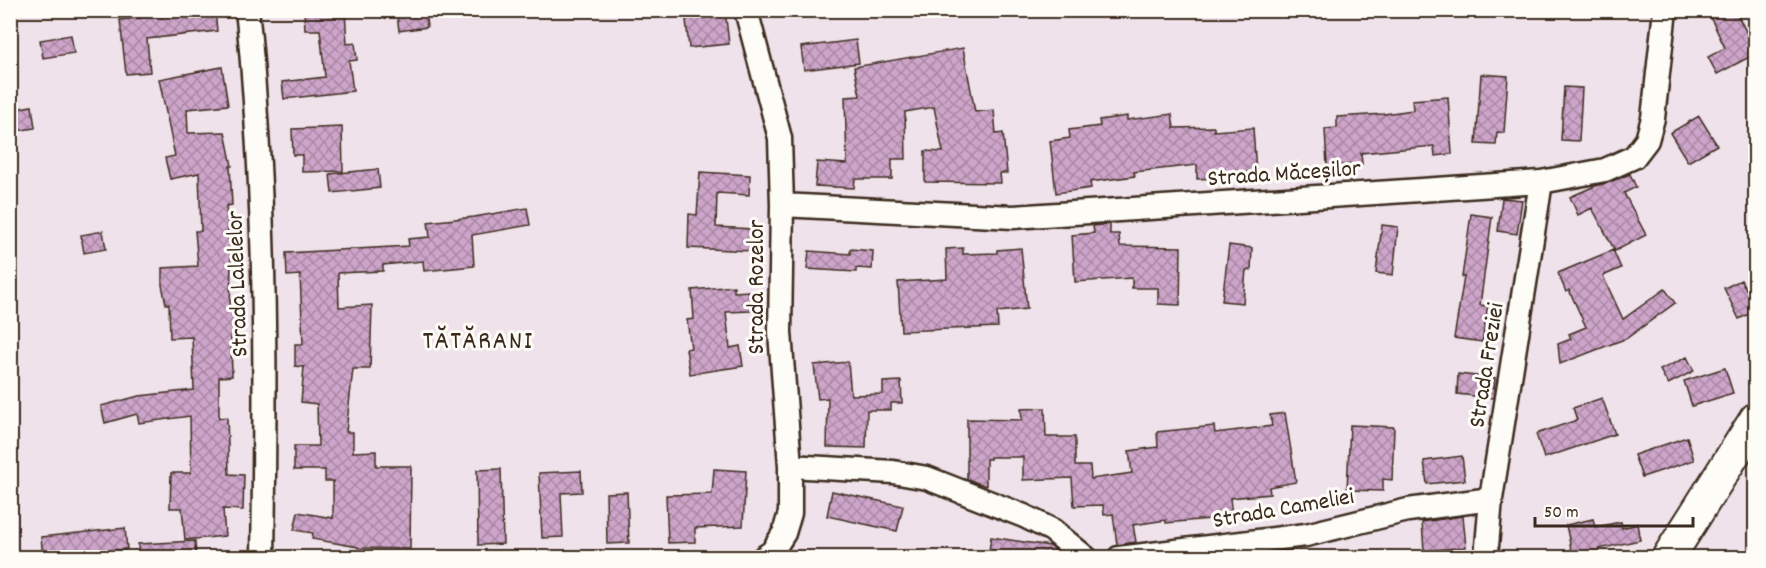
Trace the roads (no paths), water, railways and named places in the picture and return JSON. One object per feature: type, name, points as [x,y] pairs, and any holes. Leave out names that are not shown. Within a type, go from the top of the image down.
[{"type":"main road","points":[[1668,558],[1755,419]]},
{"type":"street","name":"Strada Lalelelor","points":[[247,10],[253,63],[264,302],[263,558]]},
{"type":"street","name":"Strada Rozelor","points":[[746,10],[780,138],[782,205],[780,332],[790,466],[790,513],[784,533],[772,552],[763,558]]},
{"type":"street","name":"Strada Măceșilor","points":[[782,205],[1013,217],[1541,182],[1605,170],[1634,157],[1647,140],[1653,118],[1665,10]]},
{"type":"street","name":"Strada Freziei","points":[[1486,558],[1491,499],[1541,182]]},
{"type":"street","points":[[790,466],[893,472],[927,478],[1024,516],[1052,530],[1086,558]]},
{"type":"street","name":"Strada Cameliei","points":[[1119,558],[1306,535],[1408,510],[1491,499]]},
{"type":"district","name":"TĂTĂRANI","points":[[478,339]]}]
